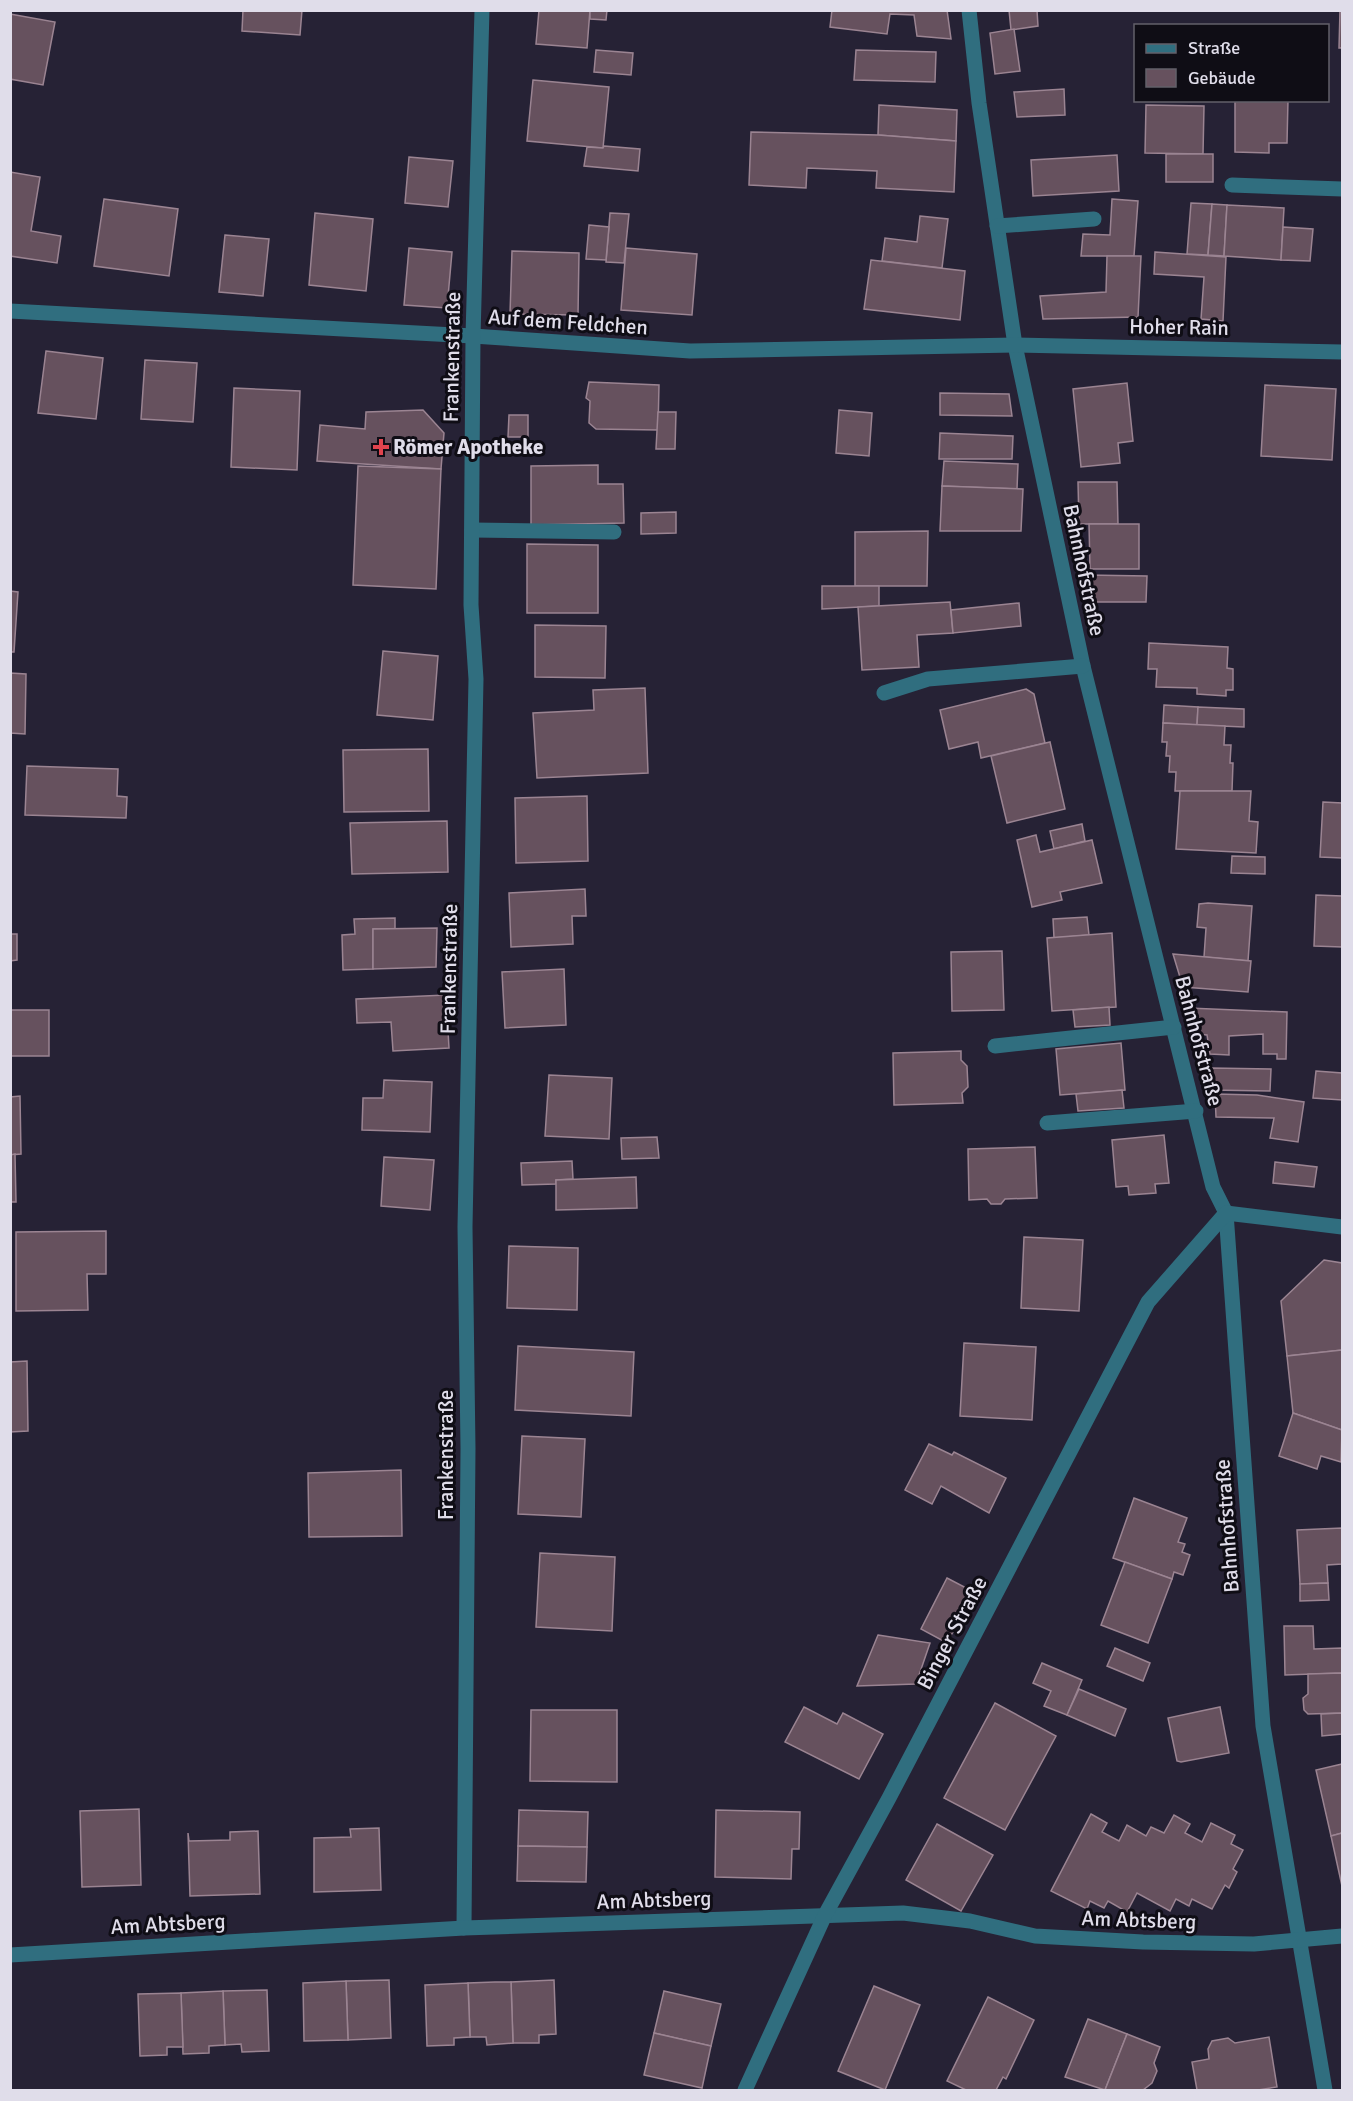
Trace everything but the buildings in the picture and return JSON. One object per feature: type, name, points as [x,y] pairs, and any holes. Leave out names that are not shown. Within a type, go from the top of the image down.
[{"type":"street","name":"Frankenstraße","points":[[464,1928],[468,1460],[465,1227],[476,679],[471,605],[473,336],[482,10]]},
{"type":"street","name":"Bahnhofstraße","points":[[969,10],[979,103],[1015,345],[1083,666],[1137,890],[1196,1111],[1213,1186],[1226,1214],[1263,1726],[1297,1938],[1325,2091]]},
{"type":"street","points":[[1232,184],[1342,189]]},
{"type":"street","points":[[997,226],[1094,219]]},
{"type":"street","name":"Auf dem Feldchen","points":[[10,311],[473,336],[690,351],[1015,345]]},
{"type":"street","name":"Hoher Rain","points":[[1015,345],[1342,352]]},
{"type":"street","points":[[472,530],[614,532]]},
{"type":"street","points":[[884,693],[928,680],[1083,666]]},
{"type":"street","points":[[995,1046],[1174,1027]]},
{"type":"street","points":[[1047,1123],[1196,1111]]},
{"type":"street","points":[[1226,1214],[1342,1227]]},
{"type":"street","name":"Binger Straße","points":[[745,2091],[825,1915],[889,1798],[1148,1302],[1226,1214]]},
{"type":"street","name":"Am Abtsberg","points":[[10,1955],[464,1928],[903,1913],[970,1921],[1035,1936],[1143,1942],[1254,1944],[1297,1938],[1342,1936]]},
{"type":"place","name":"Römer Apotheke","points":[[381,447]]}]
